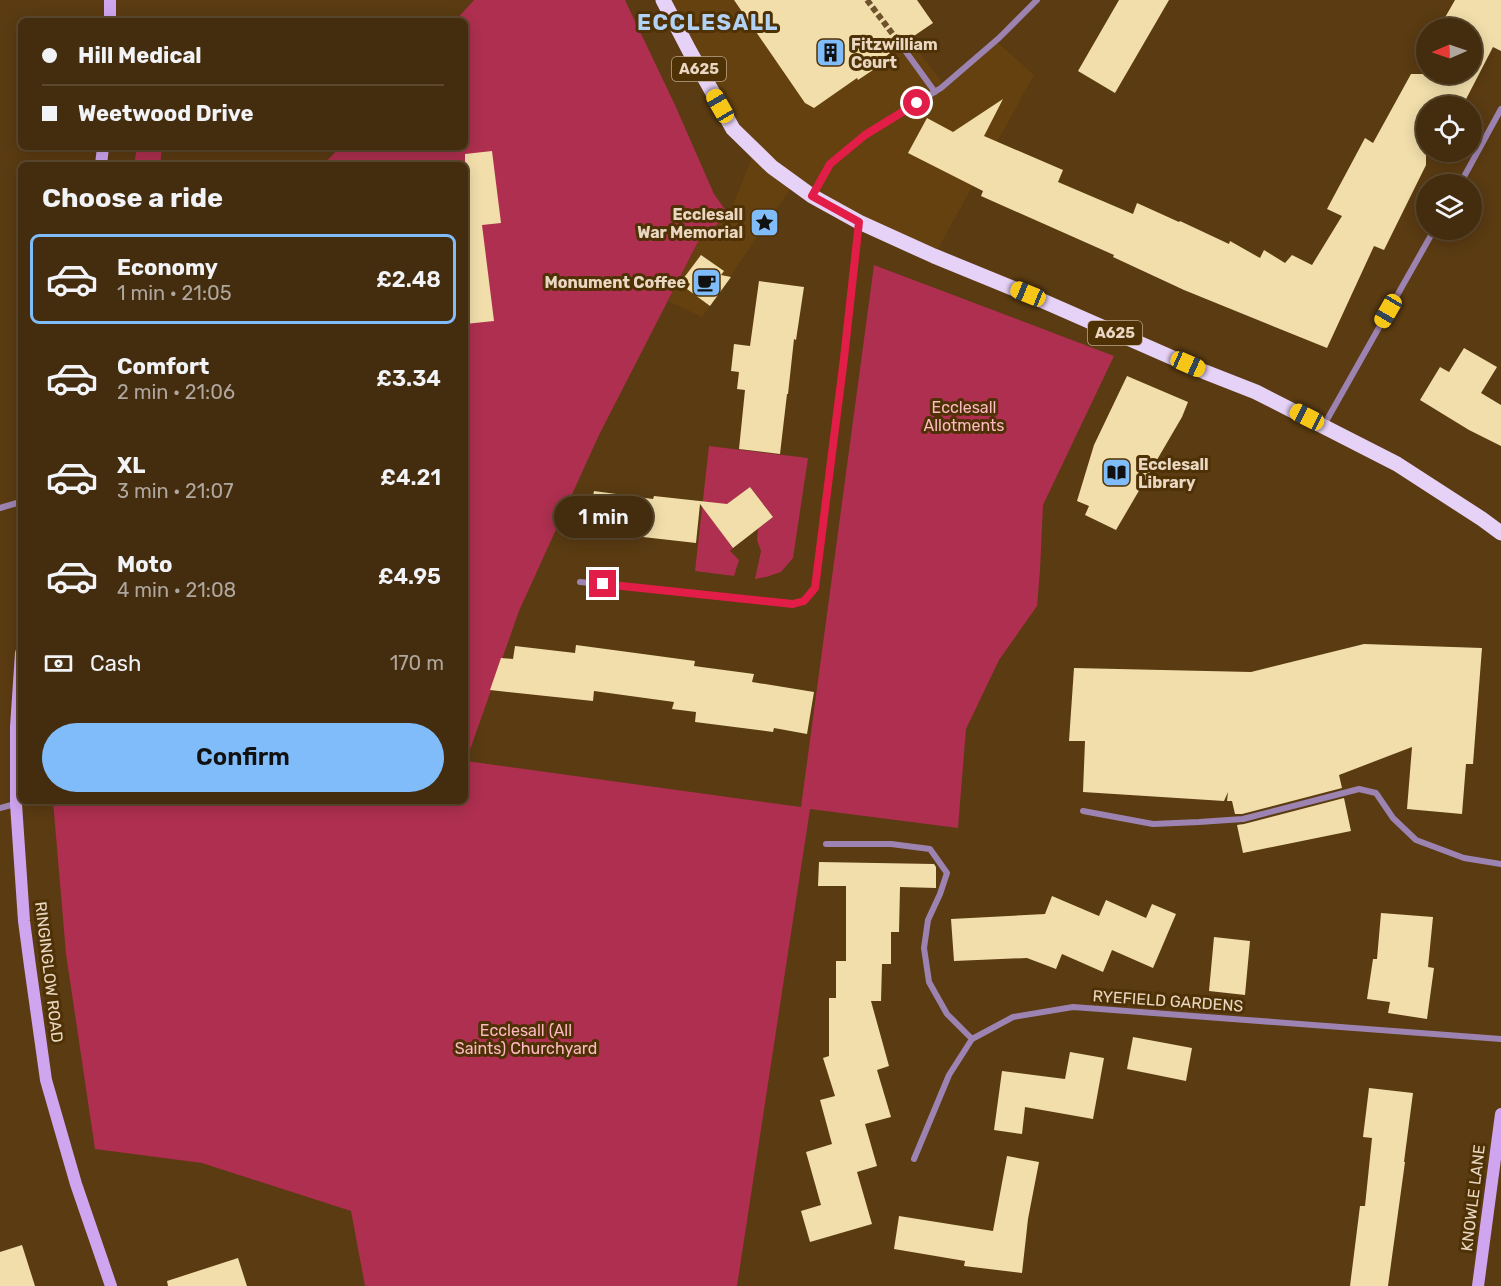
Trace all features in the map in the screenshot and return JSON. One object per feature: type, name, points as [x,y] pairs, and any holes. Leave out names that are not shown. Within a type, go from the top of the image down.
[{"type":"main road","name":"A625","points":[[663,0],[734,129],[772,167],[812,196],[859,222],[934,256],[1256,392],[1397,464],[1501,533]]},
{"type":"street","points":[[110,0],[110,18]]},
{"type":"street","points":[[812,196],[830,164],[865,135],[941,88],[999,38],[1037,0]]},
{"type":"street","points":[[901,45],[935,92]]},
{"type":"street","points":[[1465,174],[1501,109]]},
{"type":"street","points":[[580,582],[793,604],[804,601],[815,588],[859,222]]},
{"type":"street","points":[[1324,426],[1428,240]]},
{"type":"street","points":[[0,508],[18,503]]},
{"type":"street","name":"RINGINGLOW ROAD","points":[[18,697],[16,804],[24,921],[46,1080],[76,1184],[111,1286]]},
{"type":"street","points":[[1083,811],[1153,824],[1243,819],[1359,789],[1376,793],[1392,818],[1416,840],[1464,858],[1501,864]]},
{"type":"street","points":[[0,808],[16,804]]},
{"type":"street","points":[[826,844],[891,844],[930,849],[947,873],[928,920],[924,948],[929,982],[947,1014],[972,1039]]},
{"type":"street","name":"RYEFIELD GARDENS","points":[[914,1159],[949,1075],[972,1039],[1013,1017],[1073,1007],[1501,1039]]},
{"type":"street","name":"KNOWLE LANE","points":[[1478,1286],[1501,1114]]},
{"type":"shaded area","points":[[663,0],[878,0],[943,83],[997,42],[1034,75],[934,256],[794,184],[702,317],[668,301],[700,238],[729,215],[755,150],[733,129]]},
{"type":"green space","name":"Ecclesall (All Saints) Churchyard","points":[[474,0],[625,0],[714,194],[729,215],[700,238],[599,435],[519,611],[468,755],[468,162],[326,162],[337,150],[468,150],[468,18],[458,18]]},
{"type":"green space","points":[[136,150],[162,150],[160,162],[134,162]]},
{"type":"green space","name":"Ecclesall (All Saints) Churchyard","points":[[874,265],[1114,356],[1043,505],[1037,606],[999,660],[966,729],[958,828],[810,809],[737,1286],[365,1286],[351,1211],[202,1163],[95,1149],[66,954],[53,804],[468,804],[468,761],[801,807]]},
{"type":"green space","points":[[709,446],[808,458],[793,558],[781,572],[755,579],[761,551],[757,540],[758,529],[773,517],[750,487],[710,517],[733,548],[730,551],[739,560],[734,576],[695,571]]},
{"type":"building","name":"Fitzwilliam Court","points":[[734,0],[917,0],[933,23],[905,42],[897,41],[897,48],[878,62],[879,66],[858,80],[857,78],[814,108],[805,103]]},
{"type":"building","points":[[1119,0],[1169,0],[1115,93],[1078,71]]},
{"type":"building","points":[[1455,0],[1501,0],[1501,51],[1493,47],[1482,68],[1482,18],[1445,18]]},
{"type":"building","points":[[1411,74],[1416,74],[1416,84],[1474,84],[1468,96],[1416,96],[1416,162],[1426,162],[1426,165],[1422,174],[1416,174],[1416,185],[1384,250],[1374,246],[1327,348],[1184,290],[1113,257],[1114,255],[981,196],[983,191],[908,153],[927,118],[953,132],[1003,99],[984,136],[1063,170],[1058,182],[1133,214],[1137,203],[1229,244],[1230,241],[1260,258],[1264,250],[1285,263],[1292,255],[1312,265],[1342,216],[1327,209],[1365,138],[1373,143]]},
{"type":"building","points":[[492,151],[501,223],[482,225],[494,321],[468,324],[468,162],[465,162],[465,154]]},
{"type":"building","name":"Monument Coffee","points":[[701,255],[724,271],[721,275],[731,277],[710,306],[687,289],[690,284],[683,279]]},
{"type":"building","points":[[759,281],[804,287],[796,340],[794,339],[780,454],[739,449],[745,390],[737,389],[739,372],[731,371],[734,344],[750,346]]},
{"type":"building","points":[[1464,348],[1497,367],[1481,393],[1501,405],[1501,446],[1469,430],[1420,400],[1440,367],[1449,372]]},
{"type":"building","name":"Ecclesall Library","points":[[1127,376],[1188,402],[1182,417],[1116,530],[1085,515],[1089,506],[1077,501],[1094,445]]},
{"type":"building","points":[[750,487],[773,517],[733,548],[700,504],[696,543],[579,531],[584,495],[593,496],[594,491],[653,499],[654,496],[727,504]]},
{"type":"building","points":[[1364,644],[1482,648],[1473,764],[1466,764],[1462,814],[1407,809],[1412,747],[1339,775],[1342,788],[1242,814],[1235,814],[1232,801],[1227,801],[1228,792],[1224,801],[1083,792],[1085,741],[1069,741],[1074,668],[1251,672]]},
{"type":"building","points":[[576,645],[695,661],[694,666],[754,674],[752,682],[814,692],[807,734],[774,728],[773,732],[695,722],[696,712],[672,709],[674,702],[594,691],[593,701],[490,690],[501,658],[513,659],[515,646],[575,653]]},
{"type":"building","points":[[1344,798],[1351,831],[1243,853],[1237,825]]},
{"type":"building","points":[[819,862],[934,864],[936,888],[900,887],[899,932],[891,932],[891,964],[882,964],[881,1001],[871,1001],[889,1066],[877,1070],[891,1117],[865,1124],[877,1166],[857,1172],[872,1224],[810,1242],[801,1211],[821,1205],[806,1152],[832,1144],[820,1100],[835,1096],[823,1058],[829,1056],[829,998],[836,998],[836,961],[846,961],[846,886],[818,886]]},
{"type":"building","points":[[1052,896],[1099,916],[1106,900],[1146,918],[1152,904],[1176,914],[1153,968],[1112,950],[1103,972],[1062,954],[1056,969],[1027,958],[954,961],[951,919],[1045,914]]},
{"type":"building","points":[[1381,913],[1433,917],[1428,967],[1434,968],[1427,1019],[1388,1013],[1390,1002],[1367,999],[1373,959],[1377,959]]},
{"type":"building","points":[[1214,937],[1250,941],[1245,995],[1209,991]]},
{"type":"building","points":[[1133,1037],[1192,1048],[1186,1081],[1127,1069]]},
{"type":"building","points":[[1070,1052],[1104,1058],[1093,1119],[1025,1107],[1022,1134],[994,1130],[1002,1071],[1065,1079]]},
{"type":"building","points":[[1369,1088],[1413,1093],[1388,1286],[1350,1286],[1360,1206],[1365,1206],[1372,1138],[1363,1137]]},
{"type":"building","points":[[1007,1156],[1039,1162],[1028,1219],[1022,1273],[964,1266],[965,1261],[894,1249],[899,1216],[993,1231]]},
{"type":"building","points":[[22,1245],[35,1286],[0,1286],[0,1252]]},
{"type":"building","points":[[238,1258],[247,1286],[168,1286],[167,1281]]},
{"type":"tunnel","points":[[867,0],[901,45]]},
{"type":"place","name":"Fitzwilliam Court","points":[[830,53]]},
{"type":"place","name":"Ecclesall War Memorial","points":[[764,223]]},
{"type":"place","name":"Monument Coffee","points":[[707,282]]},
{"type":"place","name":"Ecclesall Library","points":[[1117,473]]},
{"type":"district","name":"ECCLESALL","points":[[708,22]]},
{"type":"route","points":[[603,584],[793,604],[804,601],[815,588],[859,222],[812,196],[830,164],[865,135],[917,103]]},
{"type":"park label","name":"Ecclesall Allotments","points":[[964,416]]}]
